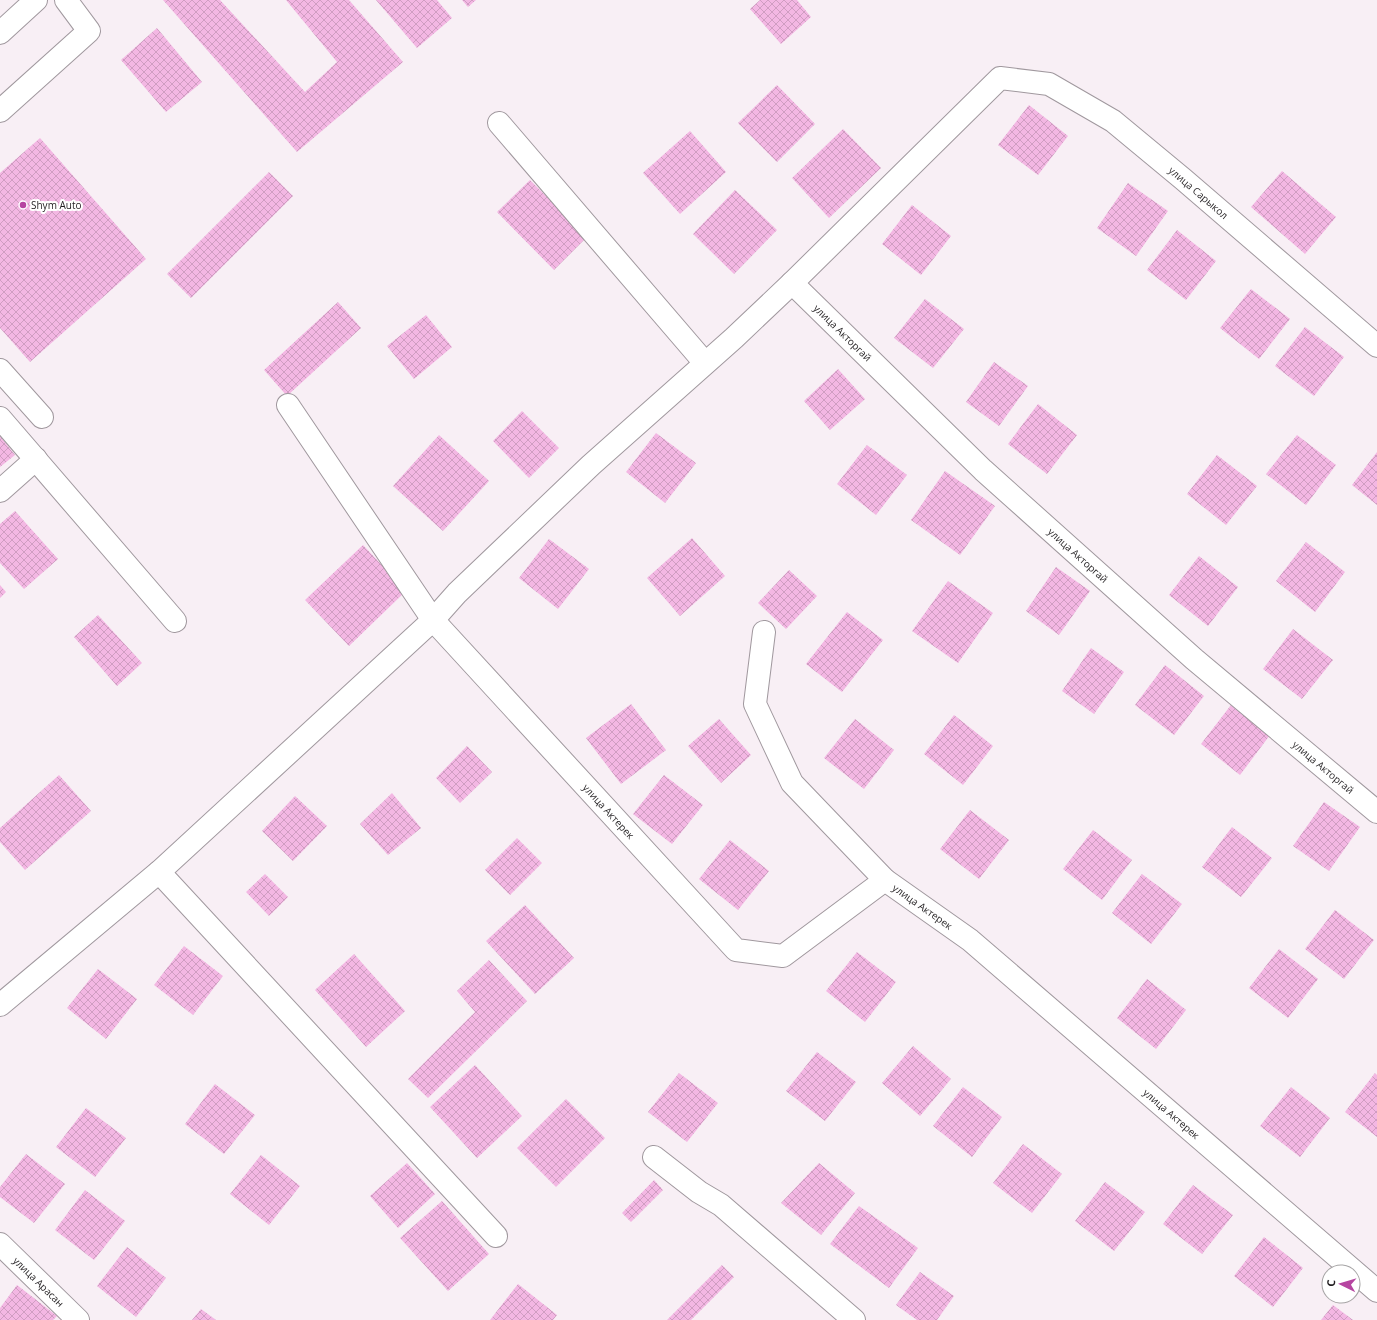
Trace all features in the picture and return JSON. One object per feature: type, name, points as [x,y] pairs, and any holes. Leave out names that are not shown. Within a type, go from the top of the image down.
[{"type":"street","points":[[0,33],[36,0]]},
{"type":"street","points":[[0,111],[89,31],[66,0]]},
{"type":"street","name":"улица Сарыкол","points":[[792,283],[1000,78],[1049,84],[1112,121],[1183,179],[1377,346]]},
{"type":"street","points":[[499,123],[705,363]]},
{"type":"street","points":[[0,1005],[159,872],[433,620],[457,594],[590,466],[792,283]]},
{"type":"street","name":"улица Акторгай","points":[[792,283],[983,470],[1194,659],[1377,812]]},
{"type":"street","points":[[0,370],[42,417]]},
{"type":"street","name":"улица Актерек","points":[[288,405],[433,620],[736,950],[783,956],[885,880],[970,940],[1377,1291]]},
{"type":"street","points":[[0,418],[175,621]]},
{"type":"street","points":[[0,491],[36,459]]},
{"type":"street","points":[[764,632],[755,704],[792,783],[885,880]]},
{"type":"street","points":[[159,872],[496,1236]]},
{"type":"street","points":[[654,1157],[699,1192],[721,1205],[854,1320]]},
{"type":"street","name":"улица Арасан","points":[[0,1244],[78,1320]]},
{"type":"building","points":[[163,0],[220,0],[305,92],[337,62],[286,0],[349,0],[403,62],[297,152]]},
{"type":"building","points":[[376,0],[437,0],[452,18],[417,48]]},
{"type":"building","points":[[462,0],[476,0],[468,7]]},
{"type":"building","points":[[760,0],[797,0],[811,17],[781,44],[750,9]]},
{"type":"building","points":[[157,28],[202,82],[166,112],[121,60]]},
{"type":"building","points":[[777,85],[815,124],[777,162],[738,123]]},
{"type":"building","points":[[1029,105],[1068,136],[1038,175],[998,145]]},
{"type":"building","points":[[843,129],[881,168],[829,218],[792,178]]},
{"type":"building","points":[[690,131],[726,172],[680,214],[643,173]]},
{"type":"building","points":[[40,138],[146,259],[30,362],[0,328],[0,173]]},
{"type":"building","points":[[1282,171],[1336,217],[1305,254],[1251,207]]},
{"type":"building","points":[[269,172],[293,196],[191,298],[167,274]]},
{"type":"building","points":[[530,180],[587,237],[554,270],[497,212]]},
{"type":"building","points":[[1128,183],[1168,211],[1136,256],[1097,228]]},
{"type":"building","points":[[735,190],[777,230],[734,274],[693,234]]},
{"type":"building","points":[[912,205],[951,236],[921,275],[882,244]]},
{"type":"building","points":[[1177,230],[1216,261],[1186,300],[1147,270]]},
{"type":"building","points":[[1251,289],[1290,319],[1259,359],[1220,328]]},
{"type":"building","points":[[925,299],[964,329],[933,368],[894,338]]},
{"type":"building","points":[[338,302],[361,328],[287,396],[264,370]]},
{"type":"building","points":[[426,315],[452,347],[414,379],[387,346]]},
{"type":"building","points":[[1305,327],[1344,357],[1314,396],[1275,366]]},
{"type":"building","points":[[994,362],[1028,386],[999,426],[966,402]]},
{"type":"building","points":[[838,369],[865,399],[830,430],[804,401]]},
{"type":"building","points":[[1038,404],[1077,435],[1047,474],[1008,444]]},
{"type":"building","points":[[522,411],[559,448],[529,478],[493,441]]},
{"type":"building","points":[[656,433],[696,463],[665,503],[626,472]]},
{"type":"building","points":[[439,435],[489,481],[443,531],[393,486]]},
{"type":"building","points":[[1297,435],[1336,465],[1306,505],[1266,474]]},
{"type":"building","points":[[0,436],[15,455],[0,467]]},
{"type":"building","points":[[867,445],[907,475],[876,515],[837,484]]},
{"type":"building","points":[[1377,452],[1377,505],[1352,485]]},
{"type":"building","points":[[1217,455],[1257,486],[1226,525],[1187,494]]},
{"type":"building","points":[[945,471],[995,506],[960,555],[911,520]]},
{"type":"building","points":[[15,511],[58,559],[24,589],[0,563],[0,524]]},
{"type":"building","points":[[692,538],[725,576],[680,616],[647,578]]},
{"type":"building","points":[[549,539],[589,569],[558,609],[519,578]]},
{"type":"building","points":[[1306,542],[1345,572],[1315,612],[1276,581]]},
{"type":"building","points":[[363,545],[406,591],[349,646],[305,600]]},
{"type":"building","points":[[1199,556],[1238,587],[1208,626],[1169,595]]},
{"type":"building","points":[[1056,567],[1090,591],[1059,635],[1026,611]]},
{"type":"building","points":[[789,570],[817,596],[786,629],[758,603]]},
{"type":"building","points":[[948,581],[993,613],[958,663],[912,631]]},
{"type":"building","points":[[0,585],[6,592],[0,598]]},
{"type":"building","points":[[847,612],[883,640],[842,692],[806,664]]},
{"type":"building","points":[[98,615],[142,663],[117,686],[74,637]]},
{"type":"building","points":[[1293,629],[1333,660],[1302,699],[1263,669]]},
{"type":"building","points":[[1091,648],[1124,672],[1094,714],[1062,691]]},
{"type":"building","points":[[1165,665],[1204,696],[1174,735],[1135,705]]},
{"type":"building","points":[[631,704],[666,750],[621,784],[586,738]]},
{"type":"building","points":[[1231,705],[1270,735],[1240,775],[1201,744]]},
{"type":"building","points":[[954,715],[993,746],[963,785],[924,754]]},
{"type":"building","points":[[719,719],[751,755],[721,783],[688,746]]},
{"type":"building","points":[[855,719],[894,750],[864,789],[824,758]]},
{"type":"building","points":[[467,746],[492,772],[460,803],[436,778]]},
{"type":"building","points":[[59,775],[91,811],[25,870],[0,842],[0,828]]},
{"type":"building","points":[[664,775],[703,805],[672,844],[633,814]]},
{"type":"building","points":[[392,793],[421,828],[388,855],[360,824]]},
{"type":"building","points":[[295,796],[327,826],[293,861],[262,831]]},
{"type":"building","points":[[1324,802],[1360,827],[1329,871],[1293,846]]},
{"type":"building","points":[[970,810],[1009,840],[979,879],[940,849]]},
{"type":"building","points":[[1232,827],[1272,858],[1241,897],[1202,867]]},
{"type":"building","points":[[1093,830],[1132,860],[1102,900],[1063,869]]},
{"type":"building","points":[[517,838],[542,863],[510,895],[485,870]]},
{"type":"building","points":[[730,840],[769,871],[738,910],[699,879]]},
{"type":"building","points":[[265,874],[288,897],[269,916],[246,892]]},
{"type":"building","points":[[1142,874],[1182,904],[1151,944],[1112,913]]},
{"type":"building","points":[[525,905],[574,958],[535,994],[486,941]]},
{"type":"building","points":[[1335,910],[1374,940],[1344,979],[1305,949]]},
{"type":"building","points":[[184,946],[223,976],[193,1015],[154,985]]},
{"type":"building","points":[[1279,949],[1318,979],[1288,1018],[1249,988]]},
{"type":"building","points":[[857,952],[896,982],[865,1022],[826,991]]},
{"type":"building","points":[[354,954],[405,1011],[366,1047],[315,990]]},
{"type":"building","points":[[489,960],[527,1001],[428,1098],[408,1079],[475,1012],[457,991]]},
{"type":"building","points":[[98,969],[137,999],[106,1039],[67,1008]]},
{"type":"building","points":[[1147,979],[1186,1010],[1156,1049],[1117,1018]]},
{"type":"building","points":[[913,1046],[951,1079],[920,1116],[882,1083]]},
{"type":"building","points":[[817,1052],[856,1082],[825,1121],[786,1091]]},
{"type":"building","points":[[475,1065],[522,1116],[477,1158],[430,1107]]},
{"type":"building","points":[[679,1073],[718,1103],[687,1142],[648,1112]]},
{"type":"building","points":[[1375,1073],[1377,1075],[1377,1137],[1345,1112]]},
{"type":"building","points":[[215,1084],[255,1115],[224,1154],[185,1124]]},
{"type":"building","points":[[963,1087],[1002,1117],[972,1157],[933,1126]]},
{"type":"building","points":[[1291,1087],[1330,1118],[1300,1157],[1260,1126]]},
{"type":"building","points":[[566,1099],[605,1138],[556,1187],[517,1148]]},
{"type":"building","points":[[86,1108],[126,1138],[95,1177],[56,1147]]},
{"type":"building","points":[[1023,1144],[1062,1174],[1032,1213],[993,1183]]},
{"type":"building","points":[[26,1154],[65,1184],[34,1223],[0,1197],[0,1187]]},
{"type":"building","points":[[261,1155],[300,1186],[269,1225],[230,1194]]},
{"type":"building","points":[[407,1163],[435,1194],[398,1228],[370,1196]]},
{"type":"building","points":[[819,1163],[855,1193],[821,1235],[781,1203]]},
{"type":"building","points":[[654,1180],[663,1190],[631,1222],[622,1213]]},
{"type":"building","points":[[1105,1182],[1145,1212],[1114,1251],[1075,1221]]},
{"type":"building","points":[[1193,1185],[1233,1215],[1202,1254],[1163,1224]]},
{"type":"building","points":[[85,1190],[125,1221],[94,1260],[55,1230]]},
{"type":"building","points":[[442,1201],[489,1254],[448,1291],[400,1238]]},
{"type":"building","points":[[859,1206],[918,1248],[889,1288],[830,1244]]},
{"type":"building","points":[[1264,1237],[1303,1268],[1273,1307],[1234,1276]]},
{"type":"building","points":[[127,1247],[166,1278],[136,1317],[97,1286]]},
{"type":"building","points":[[722,1265],[734,1277],[691,1320],[667,1320]]},
{"type":"building","points":[[920,1272],[954,1296],[937,1320],[917,1320],[896,1305]]},
{"type":"building","points":[[518,1284],[557,1315],[553,1320],[490,1320]]},
{"type":"building","points":[[17,1285],[57,1316],[53,1320],[0,1320],[0,1308]]},
{"type":"building","points":[[1333,1305],[1353,1320],[1321,1320]]},
{"type":"building","points":[[201,1309],[216,1320],[192,1320]]},
{"type":"place","name":"Shym Auto","points":[[23,205]]}]
